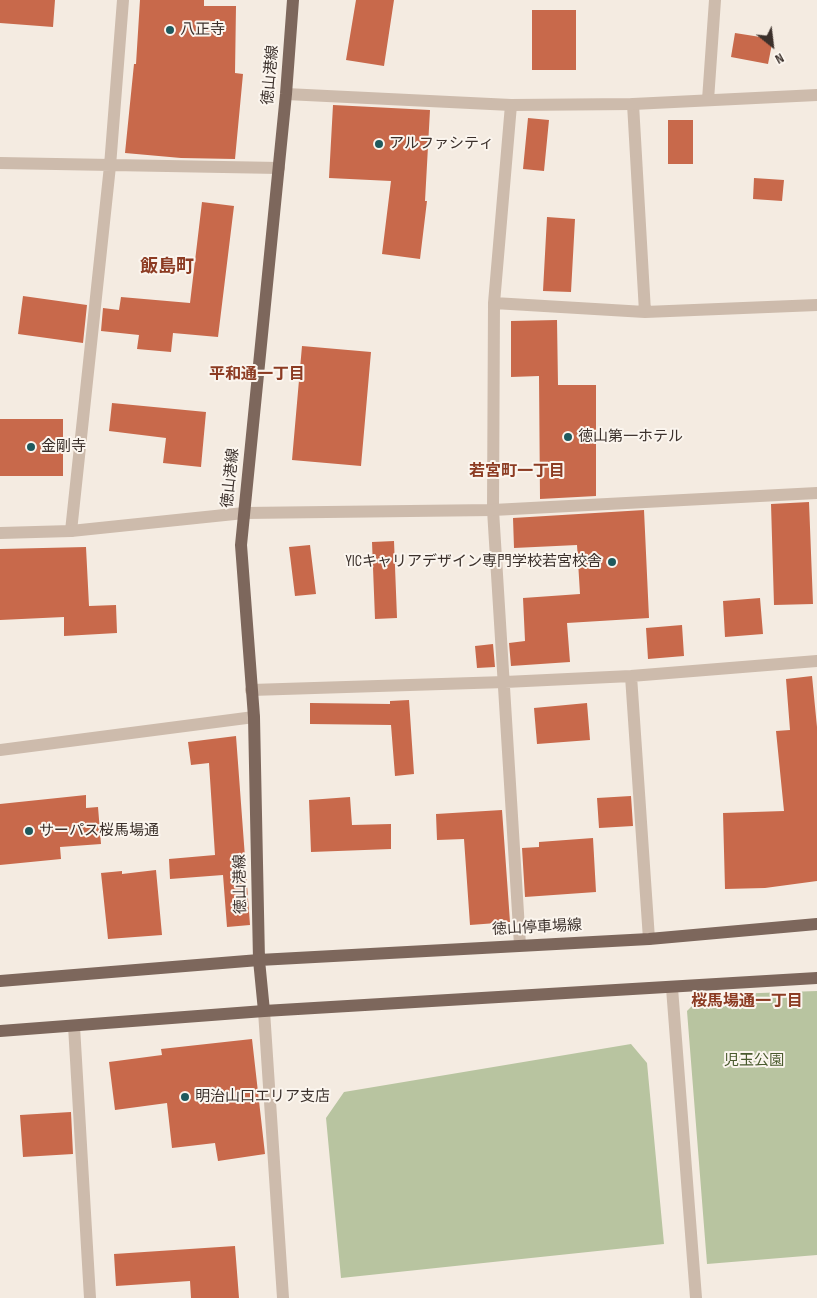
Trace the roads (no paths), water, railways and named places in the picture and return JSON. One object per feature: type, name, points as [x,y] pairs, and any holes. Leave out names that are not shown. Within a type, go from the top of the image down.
[{"type":"main road","name":"徳山港線","points":[[264,1011],[259,960],[254,717],[241,545],[279,168],[293,0]]},
{"type":"main road","name":"徳山停車場線","points":[[259,960],[520,944],[649,939],[817,924]]},
{"type":"main road","points":[[0,981],[259,960]]},
{"type":"main road","points":[[0,1031],[264,1011],[817,978]]},
{"type":"street","points":[[71,531],[110,166],[123,0]]},
{"type":"street","points":[[708,100],[715,0]]},
{"type":"street","points":[[286,94],[511,105],[633,104],[817,95]]},
{"type":"street","points":[[633,104],[645,312]]},
{"type":"street","points":[[511,105],[494,303],[493,510],[520,944]]},
{"type":"street","points":[[0,163],[279,168]]},
{"type":"street","points":[[494,303],[645,312],[817,305]]},
{"type":"street","points":[[0,533],[71,531],[244,513],[493,510],[817,493]]},
{"type":"street","points":[[252,690],[631,676],[817,661]]},
{"type":"street","points":[[631,676],[649,939]]},
{"type":"street","points":[[0,750],[254,717]]},
{"type":"street","points":[[672,988],[696,1298]]},
{"type":"street","name":"徳山港線","points":[[264,1011],[283,1298]]},
{"type":"street","points":[[74,1026],[90,1298]]},
{"type":"place","name":"八正寺","points":[[170,30]]},
{"type":"place","name":"アルファシティ","points":[[379,144]]},
{"type":"place","name":"徳山第一ホテル","points":[[568,437]]},
{"type":"place","name":"金剛寺","points":[[31,447]]},
{"type":"place","name":"YICキャリアデザイン専門学校若宮校舎","points":[[612,562]]},
{"type":"place","name":"サーパス桜馬場通","points":[[29,831]]},
{"type":"place","name":"明治山口エリア支店","points":[[185,1097]]},
{"type":"district","name":"飯島町","points":[[167,267]]},
{"type":"district","name":"平和通一丁目","points":[[257,375]]},
{"type":"district","name":"若宮町一丁目","points":[[517,472]]},
{"type":"district","name":"桜馬場通一丁目","points":[[747,1002]]},
{"type":"park label","name":"児玉公園","points":[[754,1061]]}]
